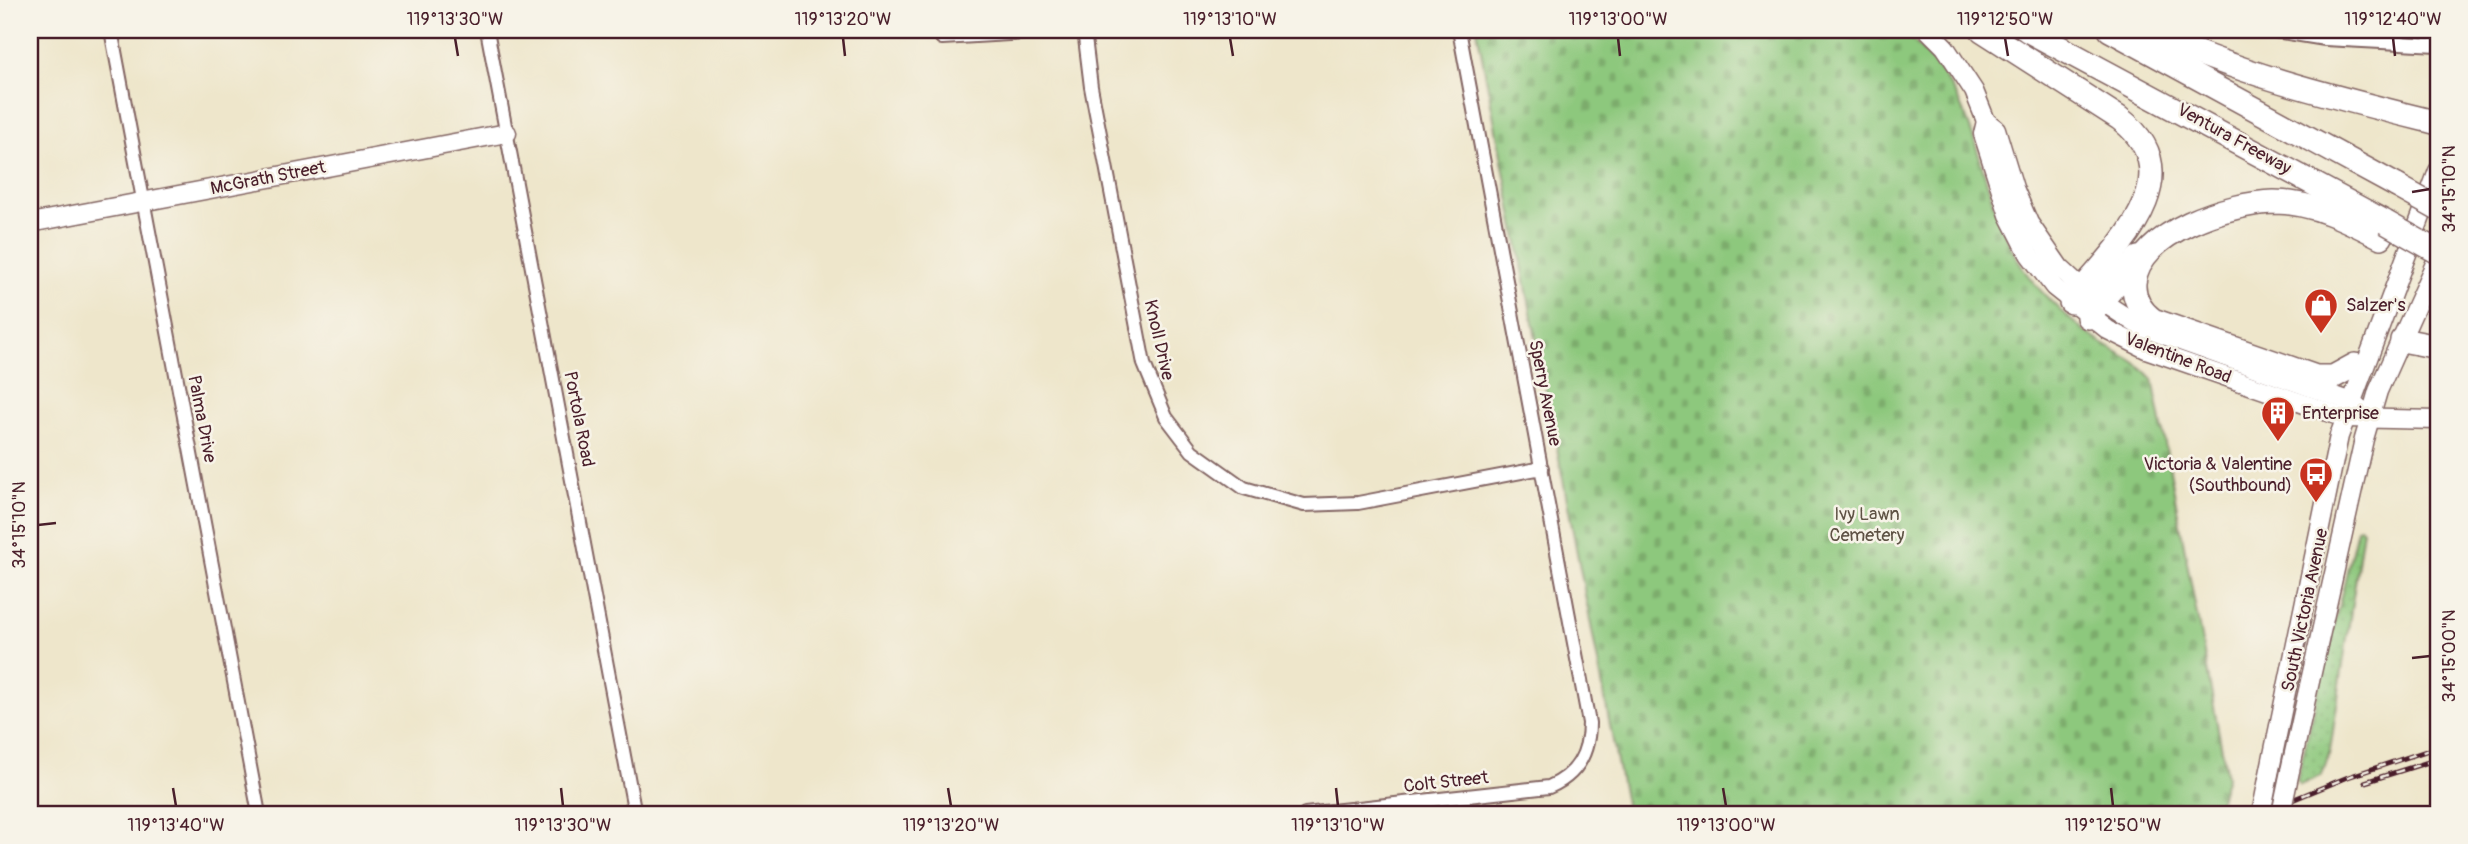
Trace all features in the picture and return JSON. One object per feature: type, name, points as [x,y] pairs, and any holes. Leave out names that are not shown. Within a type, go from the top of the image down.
[{"type":"highway","points":[[1982,30],[2119,118],[2133,129],[2146,152],[2151,186],[2143,211],[2085,302]]},
{"type":"highway","name":"Ventura Freeway","points":[[2027,30],[2383,230]]},
{"type":"highway","name":"Ventura Freeway","points":[[2110,30],[2438,209]]},
{"type":"highway","points":[[2144,30],[2244,69],[2365,106],[2438,123]]},
{"type":"highway","points":[[2085,302],[2178,229],[2208,215],[2236,207],[2275,202],[2334,215],[2383,230],[2435,252]]},
{"type":"highway","points":[[2153,249],[2139,265],[2134,285],[2137,303],[2153,320],[2316,377],[2333,377],[2355,365]]},
{"type":"highway","points":[[2402,340],[2438,347]]},
{"type":"main road","name":"Valentine Road","points":[[1928,30],[1945,47],[1966,80],[1986,121],[1996,129],[2014,188],[2029,223],[2085,302],[2129,341],[2163,355],[2370,417]]},
{"type":"main road","name":"McGrath Street","points":[[30,223],[507,132]]},
{"type":"main road","name":"South Victoria Avenue","points":[[2260,814],[2348,410],[2438,171]]},
{"type":"main road","name":"South Victoria Avenue","points":[[2281,814],[2370,417],[2435,252]]},
{"type":"main road","points":[[2289,380],[2333,380],[2348,373],[2355,365],[2378,311],[2400,274]]},
{"type":"main road","name":"Valentine Road","points":[[2085,302],[2141,327],[2289,380],[2348,410]]},
{"type":"main road","points":[[2163,355],[2178,351],[2220,365],[2233,361]]},
{"type":"main road","points":[[2370,417],[2438,421]]},
{"type":"street","name":"Palma Drive","points":[[111,30],[259,814]]},
{"type":"street","name":"Portola Road","points":[[487,30],[635,814]]},
{"type":"street","points":[[942,38],[1073,30]]},
{"type":"street","name":"Knoll Drive","points":[[1084,30],[1091,87],[1144,364],[1163,413],[1192,451],[1244,488],[1304,505],[1358,503],[1542,468]]},
{"type":"street","name":"Sperry Avenue","points":[[1459,30],[1589,723],[1588,745],[1580,762]]},
{"type":"street","points":[[2269,30],[2325,39],[2438,45]]},
{"type":"street","name":"Colt Street","points":[[1305,814],[1541,789],[1569,777],[1580,762]]},
{"type":"green space","name":"Ivy Lawn Cemetery","points":[[1477,30],[1902,30],[1921,49],[1946,80],[1960,103],[2005,236],[2027,274],[2050,301],[2078,326],[2133,361],[2153,379],[2227,777],[2217,807],[2196,814],[1627,814]]},
{"type":"green space","points":[[2360,527],[2363,530],[2330,751],[2322,775],[2300,785],[2297,781],[2357,529]]},
{"type":"railway","points":[[2258,814],[2348,777],[2438,747]]},
{"type":"railway","points":[[2365,782],[2438,759]]},
{"type":"place","name":"Salzer's","points":[[2321,335]]},
{"type":"place","name":"Enterprise","points":[[2278,443]]},
{"type":"place","name":"Victoria & Valentine (Southbound)","points":[[2316,504]]}]
